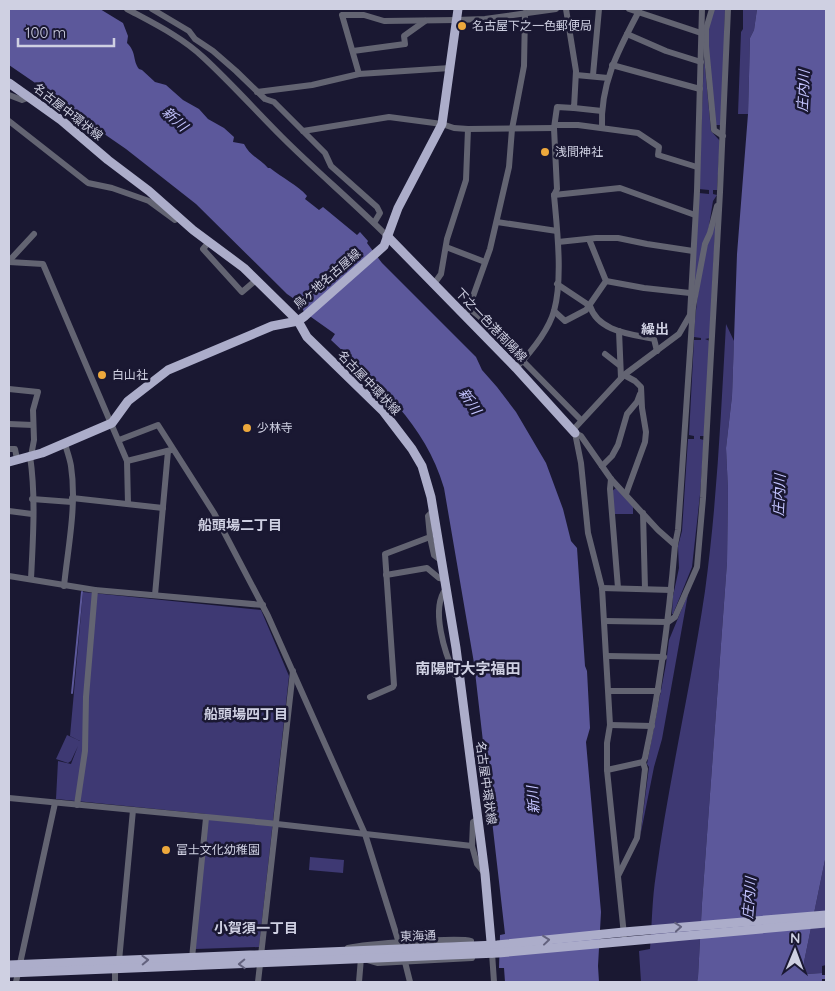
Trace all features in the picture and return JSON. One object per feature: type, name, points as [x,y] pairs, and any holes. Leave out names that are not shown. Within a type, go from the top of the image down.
[{"type":"main road","name":"鳥ヶ地名古屋線","points":[[13,460],[31,456],[64,444],[112,422],[128,401],[168,370],[272,326],[301,319],[384,246],[398,208],[442,124],[458,9]]},
{"type":"main road","name":"名古屋中環状線","points":[[9,83],[61,120],[209,242],[244,268],[301,319],[307,337],[383,412],[412,449],[422,466],[442,561],[459,674],[495,949]]},
{"type":"main road","name":"下之一色港南陽線","points":[[388,236],[434,284],[467,312],[574,432]]},
{"type":"main road","name":"東海通","points":[[9,966],[16,973],[192,958],[361,958],[495,949],[826,914]]},
{"type":"main road","name":"東海通","points":[[624,936],[826,923]]},
{"type":"main road","name":"東海通","points":[[117,965],[261,959],[337,951],[495,949]]},
{"type":"street","points":[[127,9],[167,31],[204,58],[224,76],[282,137],[388,236]]},
{"type":"street","points":[[152,9],[189,31],[195,39],[213,51],[264,99],[274,102],[325,153],[332,166],[377,208],[380,212],[374,223]]},
{"type":"street","points":[[359,74],[342,15],[364,16],[384,21],[426,21],[485,19],[556,9]]},
{"type":"street","points":[[566,9],[576,75],[574,108]]},
{"type":"street","points":[[593,75],[599,9]]},
{"type":"street","points":[[629,9],[701,33]]},
{"type":"street","points":[[702,9],[701,33],[714,130],[723,136]]},
{"type":"street","points":[[690,315],[701,62],[706,29],[712,9]]},
{"type":"street","points":[[605,621],[668,622],[675,617],[697,567],[706,462],[728,9]]},
{"type":"street","points":[[602,128],[602,110],[612,65],[639,11]]},
{"type":"street","points":[[525,13],[524,66],[512,130],[509,167],[497,222],[467,312],[498,332],[580,419]]},
{"type":"street","points":[[353,51],[406,44],[404,36],[426,21]]},
{"type":"street","points":[[627,34],[666,51],[701,62]]},
{"type":"street","points":[[612,65],[700,89]]},
{"type":"street","points":[[258,92],[312,85],[359,74],[450,68]]},
{"type":"street","points":[[576,75],[593,75],[608,78]]},
{"type":"street","points":[[9,95],[22,100],[30,98]]},
{"type":"street","points":[[516,368],[548,326],[554,311],[558,242],[554,195],[557,189],[554,126],[557,107],[602,110]]},
{"type":"street","points":[[303,131],[389,117],[468,129],[512,130],[576,125],[638,133],[659,147],[658,155],[697,167]]},
{"type":"street","points":[[9,121],[88,183],[112,188],[149,201],[175,220],[178,216]]},
{"type":"street","points":[[434,284],[441,274],[446,247],[466,180],[468,129]]},
{"type":"street","points":[[554,195],[620,188],[694,216]]},
{"type":"street","points":[[607,770],[643,762],[646,758],[664,657],[674,545],[678,530],[693,307],[705,244],[719,202]]},
{"type":"street","points":[[497,222],[557,231]]},
{"type":"street","points":[[9,261],[34,234]]},
{"type":"street","points":[[558,242],[618,238],[693,251]]},
{"type":"street","points":[[590,240],[606,281]]},
{"type":"street","points":[[209,242],[203,249],[242,292],[256,280]]},
{"type":"street","points":[[446,247],[485,262]]},
{"type":"street","points":[[9,261],[43,264],[127,461],[128,504]]},
{"type":"street","points":[[606,281],[644,288],[690,293]]},
{"type":"street","points":[[554,311],[566,321],[586,310],[606,281]]},
{"type":"street","points":[[557,284],[590,306],[591,310],[603,323],[618,332],[654,339],[657,350]]},
{"type":"street","points":[[624,936],[607,770],[607,743],[610,724],[602,588],[588,533],[580,463],[574,432],[580,419],[622,376],[679,334],[693,307]]},
{"type":"street","points":[[618,332],[619,365],[622,376],[641,387],[646,432],[645,442],[626,494]]},
{"type":"street","points":[[679,334],[691,338]]},
{"type":"street","points":[[605,354],[619,365]]},
{"type":"street","points":[[9,389],[38,392],[33,410],[34,440],[31,456],[31,580]]},
{"type":"street","points":[[602,466],[612,456],[618,445],[627,414],[637,402],[641,390]]},
{"type":"street","points":[[9,424],[33,425]]},
{"type":"street","points":[[119,440],[158,425],[172,450],[214,513],[263,605],[365,834],[399,943]]},
{"type":"street","points":[[574,432],[580,436],[611,479],[674,545]]},
{"type":"street","points":[[64,444],[71,464],[72,500],[64,586]]},
{"type":"street","points":[[9,449],[15,449],[13,460]]},
{"type":"street","points":[[127,461],[172,450]]},
{"type":"street","points":[[155,595],[163,508],[172,450]]},
{"type":"street","points":[[611,479],[610,489],[618,588]]},
{"type":"street","points":[[32,499],[72,500],[163,508]]},
{"type":"street","points":[[9,511],[32,514]]},
{"type":"street","points":[[433,511],[428,516],[430,537],[434,555],[442,561]]},
{"type":"street","points":[[643,513],[645,589]]},
{"type":"street","points":[[370,697],[394,685],[385,554],[430,537]]},
{"type":"street","points":[[386,575],[427,568],[439,578],[444,579]]},
{"type":"street","points":[[9,576],[95,590],[263,605]]},
{"type":"street","points":[[602,588],[671,590]]},
{"type":"street","points":[[78,805],[85,751],[86,697],[95,590]]},
{"type":"street","points":[[607,656],[664,657]]},
{"type":"street","points":[[258,982],[293,671]]},
{"type":"street","points":[[609,690],[658,691]]},
{"type":"street","points":[[610,724],[652,726]]},
{"type":"street","points":[[618,877],[637,838],[645,770],[643,762]]},
{"type":"street","points":[[9,798],[276,824],[472,846]]},
{"type":"street","points":[[16,973],[55,803]]},
{"type":"street","points":[[115,982],[133,810]]},
{"type":"street","points":[[192,958],[206,818]]},
{"type":"street","points":[[478,818],[471,826],[472,846],[476,864],[484,874]]},
{"type":"street","points":[[337,951],[356,946],[471,941]]},
{"type":"street","points":[[494,982],[495,949]]},
{"type":"street","points":[[359,982],[361,958],[378,963],[472,957]]},
{"type":"street","points":[[405,962],[410,982]]},
{"type":"shaded area","points":[[714,9],[725,9],[722,125],[715,125],[708,45],[708,30]]},
{"type":"shaded area","points":[[743,9],[757,9],[754,30],[750,38],[748,114],[738,114],[741,32],[743,29]]},
{"type":"shaded area","points":[[704,57],[711,131],[720,141],[717,190],[713,190],[713,194],[717,195],[713,201],[693,297],[699,193],[709,194],[709,190],[699,189]]},
{"type":"shaded area","points":[[716,212],[710,338],[705,339],[710,341],[704,436],[700,436],[700,439],[704,440],[700,495],[692,567],[672,614],[673,596],[679,568],[678,546],[682,531],[688,439],[694,439],[694,436],[689,435],[694,340],[701,340],[701,338],[694,337],[697,305],[704,258]]},
{"type":"shaded area","points":[[726,324],[734,341],[732,396],[726,448],[728,490],[727,562],[698,977],[697,982],[641,982],[639,951],[650,949],[654,893],[661,838],[705,591],[716,491]]},
{"type":"shaded area","points":[[616,488],[633,506],[633,514],[614,514],[612,491]]},
{"type":"shaded area","points":[[83,592],[261,610],[289,676],[259,947],[195,949],[206,814],[56,799],[58,761],[71,764],[78,746],[71,761],[68,763],[56,759],[67,735],[80,741],[70,736]]},
{"type":"shaded area","points":[[688,594],[662,739],[654,767],[640,837],[649,767],[647,764],[669,640]]},
{"type":"shaded area","points":[[826,855],[826,965],[822,966],[822,973],[806,974],[804,962]]},
{"type":"shaded area","points":[[310,857],[344,860],[343,873],[309,870]]},
{"type":"water","name":"新川","points":[[9,9],[100,9],[123,23],[128,36],[127,43],[132,50],[139,69],[155,82],[166,85],[183,100],[199,109],[208,119],[224,128],[234,137],[233,142],[244,144],[268,168],[303,192],[307,196],[305,199],[319,210],[323,207],[357,235],[360,232],[382,263],[476,357],[482,370],[516,412],[546,463],[563,509],[571,541],[577,548],[590,728],[586,742],[601,912],[599,982],[505,982],[504,968],[499,968],[500,935],[505,934],[474,663],[444,488],[436,465],[425,444],[398,406],[331,340],[335,334],[304,312],[300,303],[287,294],[196,204],[126,149],[42,91],[44,89],[9,65]]},
{"type":"water","name":"庄内川","points":[[757,9],[826,9],[826,855],[804,962],[806,974],[822,973],[822,975],[826,975],[826,979],[822,979],[822,981],[697,982],[727,562],[728,490],[726,448],[732,396],[737,254],[748,114],[750,38],[754,30]]},
{"type":"waterway","points":[[72,693],[82,592]]},
{"type":"place","name":"名古屋下之一色郵便局","points":[[462,26]]},
{"type":"place","name":"浅間神社","points":[[545,152]]},
{"type":"place","name":"白山社","points":[[102,375]]},
{"type":"place","name":"少林寺","points":[[247,428]]},
{"type":"place","name":"富士文化幼稚園","points":[[166,850]]},
{"type":"district","name":"繰出","points":[[655,329]]},
{"type":"district","name":"船頭場二丁目","points":[[240,525]]},
{"type":"district","name":"南陽町大字福田","points":[[468,669]]},
{"type":"district","name":"船頭場四丁目","points":[[246,714]]},
{"type":"district","name":"小賀須一丁目","points":[[256,928]]}]
